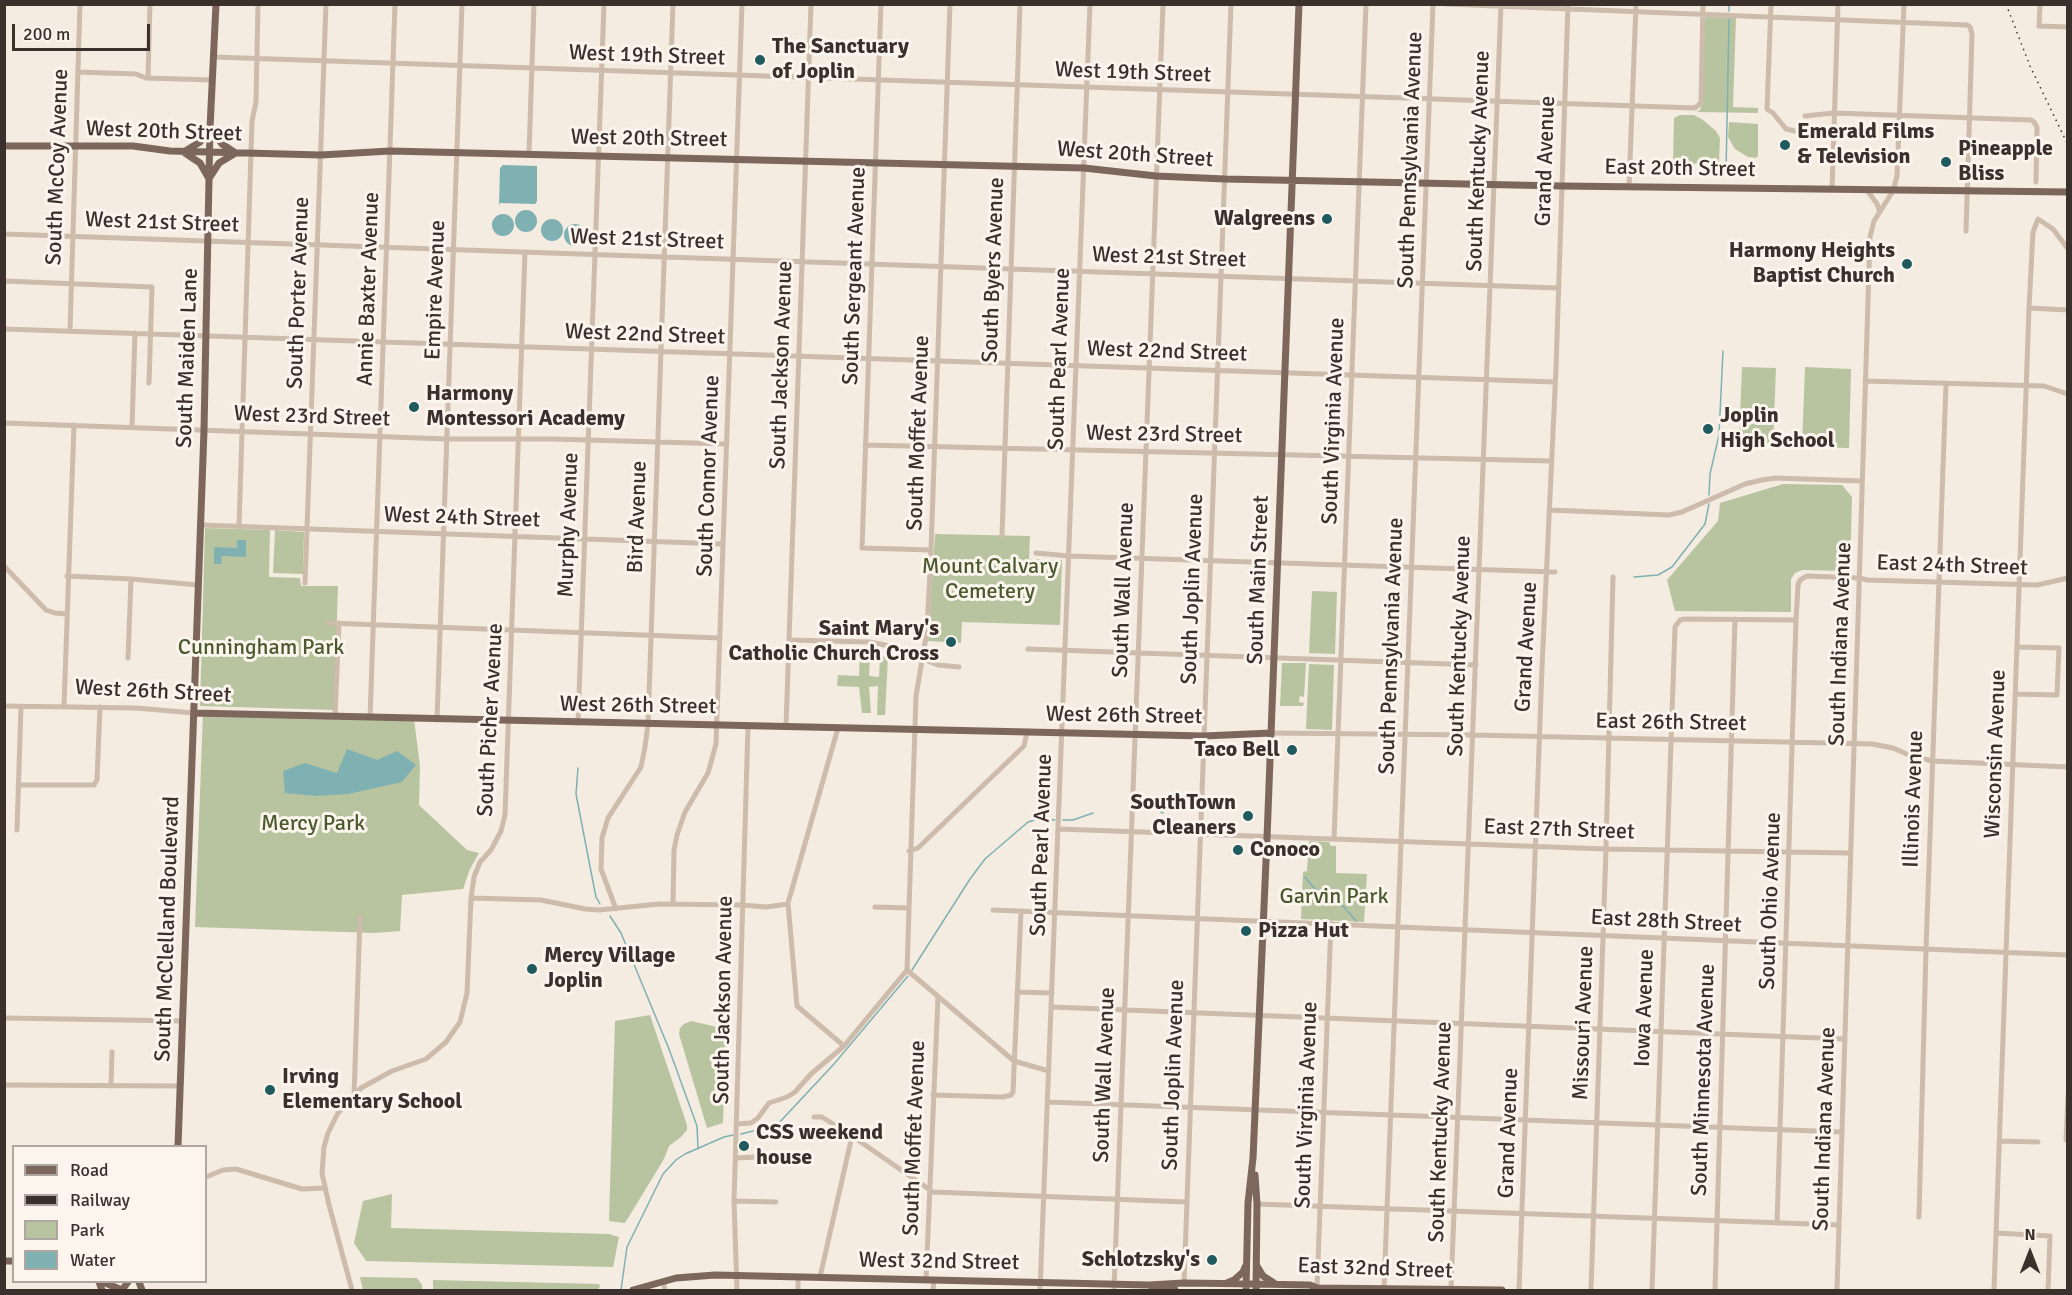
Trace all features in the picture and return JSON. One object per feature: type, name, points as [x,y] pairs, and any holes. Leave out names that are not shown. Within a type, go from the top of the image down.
[{"type":"main road","name":"South Maiden Lane","points":[[194,713],[207,336],[210,128],[216,4]]},
{"type":"main road","name":"South Main Street","points":[[1246,1287],[1248,1203],[1253,1158],[1264,921],[1299,4]]},
{"type":"main road","points":[[210,128],[222,144],[236,153],[219,163],[209,178],[200,163],[183,151],[200,142],[210,128]]},
{"type":"main road","name":"West 20th Street","points":[[4,146],[132,146],[251,154],[390,151],[945,164],[1084,168],[1156,176],[1293,180]]},
{"type":"main road","name":"East 20th Street","points":[[1293,180],[1562,186],[2067,192]]},
{"type":"main road","name":"West 26th Street","points":[[194,713],[1204,736],[1271,733]]},
{"type":"main road","name":"South McClelland Boulevard","points":[[178,1145],[194,713]]},
{"type":"main road","name":"South Main Street","points":[[1253,1158],[1257,1204],[1256,1287]]},
{"type":"main road","points":[[1224,1284],[1234,1280],[1247,1263]]},
{"type":"main road","points":[[1256,1264],[1260,1273],[1276,1284]]},
{"type":"main road","name":"West 32nd Street","points":[[633,1290],[663,1281],[702,1275],[930,1280],[1040,1286],[1114,1287],[1184,1283],[1246,1287]]},
{"type":"main road","points":[[106,1283],[122,1290]]},
{"type":"main road","name":"East 32nd Street","points":[[1246,1287],[1276,1284],[1310,1285],[1313,1289],[1502,1290]]},
{"type":"main road","points":[[1149,1285],[1175,1290]]},
{"type":"street","name":"South McCoy Avenue","points":[[70,331],[80,4]]},
{"type":"street","points":[[148,78],[150,4]]},
{"type":"street","points":[[239,526],[252,118],[256,99],[258,4]]},
{"type":"street","name":"South Porter Avenue","points":[[305,583],[326,4]]},
{"type":"street","name":"Annie Baxter Avenue","points":[[370,718],[395,4]]},
{"type":"street","name":"Empire Avenue","points":[[437,720],[462,4]]},
{"type":"street","points":[[529,154],[534,4]]},
{"type":"street","name":"Murphy Avenue","points":[[578,723],[604,4]]},
{"type":"street","name":"Bird Avenue","points":[[616,909],[601,870],[602,838],[608,818],[640,767],[648,724],[673,4]]},
{"type":"street","name":"South Connor Avenue","points":[[673,904],[676,835],[685,812],[710,768],[715,749],[717,726],[742,4]]},
{"type":"street","name":"South Jackson Avenue","points":[[786,727],[812,4]]},
{"type":"street","name":"South Sergeant Avenue","points":[[881,4],[862,548],[931,550]]},
{"type":"street","name":"South Moffet Avenue","points":[[907,970],[909,851],[916,692],[927,631],[931,550],[950,4]]},
{"type":"street","name":"South Byers Avenue","points":[[1002,536],[1020,4]]},
{"type":"street","name":"South Pearl Avenue","points":[[1040,1286],[1090,4]]},
{"type":"street","name":"South Wall Avenue","points":[[1114,1287],[1163,4]]},
{"type":"street","name":"South Joplin Avenue","points":[[1184,1283],[1231,4]]},
{"type":"street","name":"South Virginia Avenue","points":[[1334,839],[1366,4]]},
{"type":"street","name":"South Pennsylvania Avenue","points":[[1384,1288],[1433,4]]},
{"type":"street","points":[[1446,4],[1904,21],[1963,24],[1970,27],[1972,34],[1966,231]]},
{"type":"street","points":[[1629,187],[1636,4]]},
{"type":"street","points":[[1703,4],[1703,14]]},
{"type":"street","points":[[1771,4],[1767,109],[1786,129],[1799,132]]},
{"type":"street","points":[[1832,190],[1838,4]]},
{"type":"street","name":"South Indiana Avenue","points":[[1837,1290],[1870,237],[1874,222],[1893,191],[1898,176],[1904,4]]},
{"type":"street","points":[[2040,4],[2039,26],[2067,27]]},
{"type":"street","name":"South Kentucky Avenue","points":[[1451,1289],[1501,6]]},
{"type":"street","name":"Grand Avenue","points":[[1519,1290],[1539,736],[1556,382],[1568,7]]},
{"type":"street","name":"West 19th Street","points":[[214,57],[1695,108],[1701,103],[1703,14]]},
{"type":"street","points":[[78,72],[136,74],[148,78],[212,80]]},
{"type":"street","points":[[1805,116],[1834,113],[2028,120],[2034,122],[2037,127],[2036,182]]},
{"type":"street","points":[[1868,190],[1880,212]]},
{"type":"street","name":"Wisconsin Avenue","points":[[1994,1290],[2026,386],[2033,232],[2038,219],[2054,229],[2067,249]]},
{"type":"street","name":"West 21st Street","points":[[4,234],[1559,288]]},
{"type":"street","name":"South Picher Avenue","points":[[352,1290],[325,1188],[322,1164],[328,1133],[338,1113],[362,1088],[392,1071],[426,1059],[446,1042],[460,1022],[467,993],[474,877],[480,862],[491,850],[501,831],[505,814],[525,252]]},
{"type":"street","points":[[4,281],[152,287],[149,383]]},
{"type":"street","points":[[2030,308],[2067,310]]},
{"type":"street","name":"West 22nd Street","points":[[4,329],[1556,382]]},
{"type":"street","points":[[132,427],[135,333]]},
{"type":"street","points":[[1865,381],[2044,386],[2067,394]]},
{"type":"street","name":"Illinois Avenue","points":[[1919,1217],[1946,383]]},
{"type":"street","name":"West 23rd Street","points":[[4,423],[447,439],[727,444]]},
{"type":"street","points":[[63,706],[74,425]]},
{"type":"street","name":"West 23rd Street","points":[[865,445],[1552,461]]},
{"type":"street","points":[[1549,510],[1669,515],[1682,512],[1745,484],[1757,481],[1775,478],[1862,481]]},
{"type":"street","name":"West 24th Street","points":[[201,525],[723,544]]},
{"type":"street","points":[[1036,553],[1555,572]]},
{"type":"street","points":[[4,566],[43,607],[52,612],[67,614]]},
{"type":"street","points":[[67,576],[198,585]]},
{"type":"street","name":"East 24th Street","points":[[1800,580],[1807,576],[2019,585],[2051,583],[2067,578]]},
{"type":"street","name":"Missouri Avenue","points":[[1591,1290],[1613,577]]},
{"type":"street","points":[[128,658],[131,579]]},
{"type":"street","name":"South Ohio Avenue","points":[[1777,1223],[1796,620],[1800,580]]},
{"type":"street","name":"Iowa Avenue","points":[[1652,1290],[1670,740],[1676,627],[1680,621],[1685,619],[1735,619]]},
{"type":"street","points":[[1735,619],[1796,620]]},
{"type":"street","name":"South Minnesota Avenue","points":[[1715,1290],[1735,619]]},
{"type":"street","points":[[329,623],[720,638]]},
{"type":"street","points":[[335,717],[339,623]]},
{"type":"street","points":[[789,640],[870,642],[889,646],[942,666],[959,667]]},
{"type":"street","points":[[2015,694],[2057,695],[2059,648],[2017,647]]},
{"type":"street","points":[[1028,649],[1476,665]]},
{"type":"street","name":"West 26th Street","points":[[4,706],[100,707],[194,713]]},
{"type":"street","points":[[17,830],[21,706]]},
{"type":"street","points":[[18,785],[94,785],[97,780],[100,707]]},
{"type":"street","name":"South Jackson Avenue","points":[[737,1290],[735,1201],[748,726]]},
{"type":"street","points":[[838,728],[788,904],[797,1006],[844,1046]]},
{"type":"street","points":[[909,851],[918,848],[1024,746],[1028,732]]},
{"type":"street","name":"East 26th Street","points":[[1271,733],[1539,736],[1872,744],[1932,760],[2067,766]]},
{"type":"street","name":"East 27th Street","points":[[1059,829],[1606,849],[1850,853]]},
{"type":"street","points":[[471,898],[541,900],[585,909],[673,904],[742,904],[772,907],[788,904]]},
{"type":"street","points":[[875,907],[908,908]]},
{"type":"street","name":"East 28th Street","points":[[993,910],[2067,955]]},
{"type":"street","points":[[933,1095],[1008,1097],[1013,1092],[1021,911]]},
{"type":"street","points":[[354,1096],[360,917]]},
{"type":"street","name":"South Virginia Avenue","points":[[1313,1289],[1320,1207],[1330,923]]},
{"type":"street","points":[[737,1124],[751,1123],[758,1118],[769,1103],[792,1095],[811,1074],[844,1046],[907,970],[1014,1061],[1049,1071]]},
{"type":"street","points":[[1017,992],[1052,993]]},
{"type":"street","name":"South Moffet Avenue","points":[[933,1290],[930,1280],[929,1190],[938,997]]},
{"type":"street","points":[[1052,1007],[1845,1039]]},
{"type":"street","points":[[4,1018],[183,1022]]},
{"type":"street","points":[[111,1086],[112,1052]]},
{"type":"street","points":[[4,1085],[180,1086]]},
{"type":"street","points":[[2067,1095],[2067,1140]]},
{"type":"street","points":[[1048,1102],[1842,1132]]},
{"type":"street","points":[[814,1117],[822,1117],[933,1192],[1186,1202]]},
{"type":"street","points":[[820,1277],[852,1136]]},
{"type":"street","points":[[1999,1141],[2038,1142]]},
{"type":"street","points":[[736,1158],[756,1157]]},
{"type":"street","points":[[207,1177],[223,1170],[234,1169],[302,1189],[325,1188]]},
{"type":"street","points":[[735,1201],[776,1202]]},
{"type":"street","points":[[1257,1204],[1839,1225]]},
{"type":"street","points":[[1996,1233],[2050,1236],[2049,1290]]},
{"type":"street","points":[[798,1277],[798,1290]]},
{"type":"street","points":[[663,1281],[665,1290]]},
{"type":"green space","points":[[1706,17],[1736,18],[1733,107],[1758,108],[1758,113],[1697,112],[1702,103]]},
{"type":"green space","points":[[1680,115],[1694,115],[1716,131],[1720,138],[1719,162],[1675,165],[1673,163],[1674,118]]},
{"type":"green space","points":[[1729,122],[1758,124],[1758,156],[1756,158],[1748,157],[1735,149],[1728,137]]},
{"type":"green space","points":[[1742,367],[1776,368],[1773,444],[1739,443]]},
{"type":"green space","points":[[1805,367],[1851,369],[1849,448],[1802,447]]},
{"type":"green space","points":[[1783,484],[1842,485],[1852,497],[1850,571],[1802,570],[1795,573],[1791,579],[1791,612],[1675,611],[1667,580],[1718,521],[1720,503]]},
{"type":"green space","name":"Cunningham Park","points":[[205,528],[270,530],[269,577],[300,578],[301,586],[338,586],[334,710],[200,706]]},
{"type":"green space","points":[[275,530],[304,532],[303,574],[273,573]]},
{"type":"green space","name":"Mount Calvary Cemetery","points":[[935,534],[1030,536],[1029,559],[1062,560],[1060,625],[962,622],[961,643],[928,641]]},
{"type":"green space","points":[[1312,591],[1337,592],[1335,654],[1309,653]]},
{"type":"green space","points":[[860,654],[870,655],[869,676],[879,677],[880,656],[888,657],[885,715],[877,715],[878,686],[869,687],[871,713],[862,713],[859,687],[837,686],[838,675],[859,676]]},
{"type":"green space","points":[[1282,663],[1306,663],[1304,697],[1300,696],[1299,700],[1304,703],[1303,706],[1280,706]]},
{"type":"green space","points":[[1309,664],[1334,665],[1332,730],[1306,729]]},
{"type":"green space","name":"Mercy Park","points":[[203,713],[414,719],[420,766],[419,805],[467,850],[479,853],[463,889],[402,895],[400,931],[374,933],[195,927]]},
{"type":"green space","name":"Garvin Park","points":[[1309,841],[1329,842],[1331,846],[1336,846],[1336,873],[1367,874],[1364,922],[1301,919],[1303,872],[1307,871]]},
{"type":"green space","points":[[650,1015],[687,1130],[669,1146],[664,1159],[625,1223],[609,1221],[615,1021]]},
{"type":"green space","points":[[691,1021],[726,1029],[723,1123],[707,1128],[679,1034],[680,1028]]},
{"type":"green space","points":[[392,1194],[391,1228],[609,1234],[619,1237],[613,1267],[366,1261],[354,1243],[363,1201]]},
{"type":"green space","points":[[360,1277],[417,1278],[422,1285],[422,1290],[363,1290]]},
{"type":"green space","points":[[433,1280],[599,1284],[600,1287],[597,1290],[433,1290]]},
{"type":"water","points":[[503,165],[537,166],[537,201],[535,204],[500,203],[499,206],[500,168]]},
{"type":"water","points":[[526,210],[534,213],[537,221],[534,229],[526,232],[518,229],[515,221],[518,213]]},
{"type":"water","points":[[503,214],[511,217],[514,225],[511,233],[503,236],[495,233],[492,225],[495,217]]},
{"type":"water","points":[[552,219],[560,222],[563,230],[560,238],[552,241],[544,238],[541,230],[544,222]]},
{"type":"water","points":[[575,224],[583,227],[586,235],[583,243],[575,246],[567,243],[564,235],[567,227]]},
{"type":"water","points":[[237,540],[246,540],[246,557],[222,556],[221,564],[214,564],[214,547],[237,548]]},
{"type":"water","points":[[347,749],[377,760],[397,751],[416,765],[402,782],[348,794],[317,796],[285,793],[283,771],[305,763],[337,773]]},
{"type":"waterway","points":[[1729,4],[1729,11]]},
{"type":"waterway","points":[[1726,172],[1729,19]]},
{"type":"waterway","points":[[1709,495],[1710,474],[1719,435],[1723,351]]},
{"type":"waterway","points":[[1634,577],[1658,575],[1672,567],[1705,524],[1709,504]]},
{"type":"waterway","points":[[578,768],[576,794],[596,897],[600,904]]},
{"type":"waterway","points":[[1140,804],[1163,813]]},
{"type":"waterway","points":[[1063,820],[1073,820],[1093,813]]},
{"type":"waterway","points":[[912,970],[985,859],[1028,822],[1038,819],[1055,820]]},
{"type":"waterway","points":[[1169,820],[1188,826]]},
{"type":"waterway","points":[[1305,877],[1313,887],[1344,907],[1356,921]]},
{"type":"waterway","points":[[610,916],[621,933],[669,1049],[697,1126],[698,1149]]},
{"type":"waterway","points":[[741,1134],[777,1125],[834,1064],[908,976]]},
{"type":"waterway","points":[[621,1290],[627,1247],[663,1174],[685,1154],[733,1135]]},
{"type":"railway","points":[[2006,4],[2030,66],[2068,145]]},
{"type":"place","name":"The Sanctuary of Joplin","points":[[760,60]]},
{"type":"place","name":"Emerald Films & Television","points":[[1785,145]]},
{"type":"place","name":"Pineapple Bliss","points":[[1946,162]]},
{"type":"place","name":"Walgreens","points":[[1327,219]]},
{"type":"place","name":"Harmony Heights Baptist Church","points":[[1907,264]]},
{"type":"place","name":"Harmony Montessori Academy","points":[[414,407]]},
{"type":"place","name":"Joplin High School","points":[[1708,429]]},
{"type":"place","name":"Saint Mary's Catholic Church Cross","points":[[951,642]]},
{"type":"place","name":"Taco Bell","points":[[1292,750]]},
{"type":"place","name":"SouthTown Cleaners","points":[[1248,816]]},
{"type":"place","name":"Conoco","points":[[1238,850]]},
{"type":"place","name":"Pizza Hut","points":[[1246,931]]},
{"type":"place","name":"Mercy Village Joplin","points":[[532,969]]},
{"type":"place","name":"Irving Elementary School","points":[[270,1090]]},
{"type":"place","name":"CSS weekend house","points":[[744,1146]]},
{"type":"place","name":"Schlotzsky's","points":[[1212,1260]]}]
